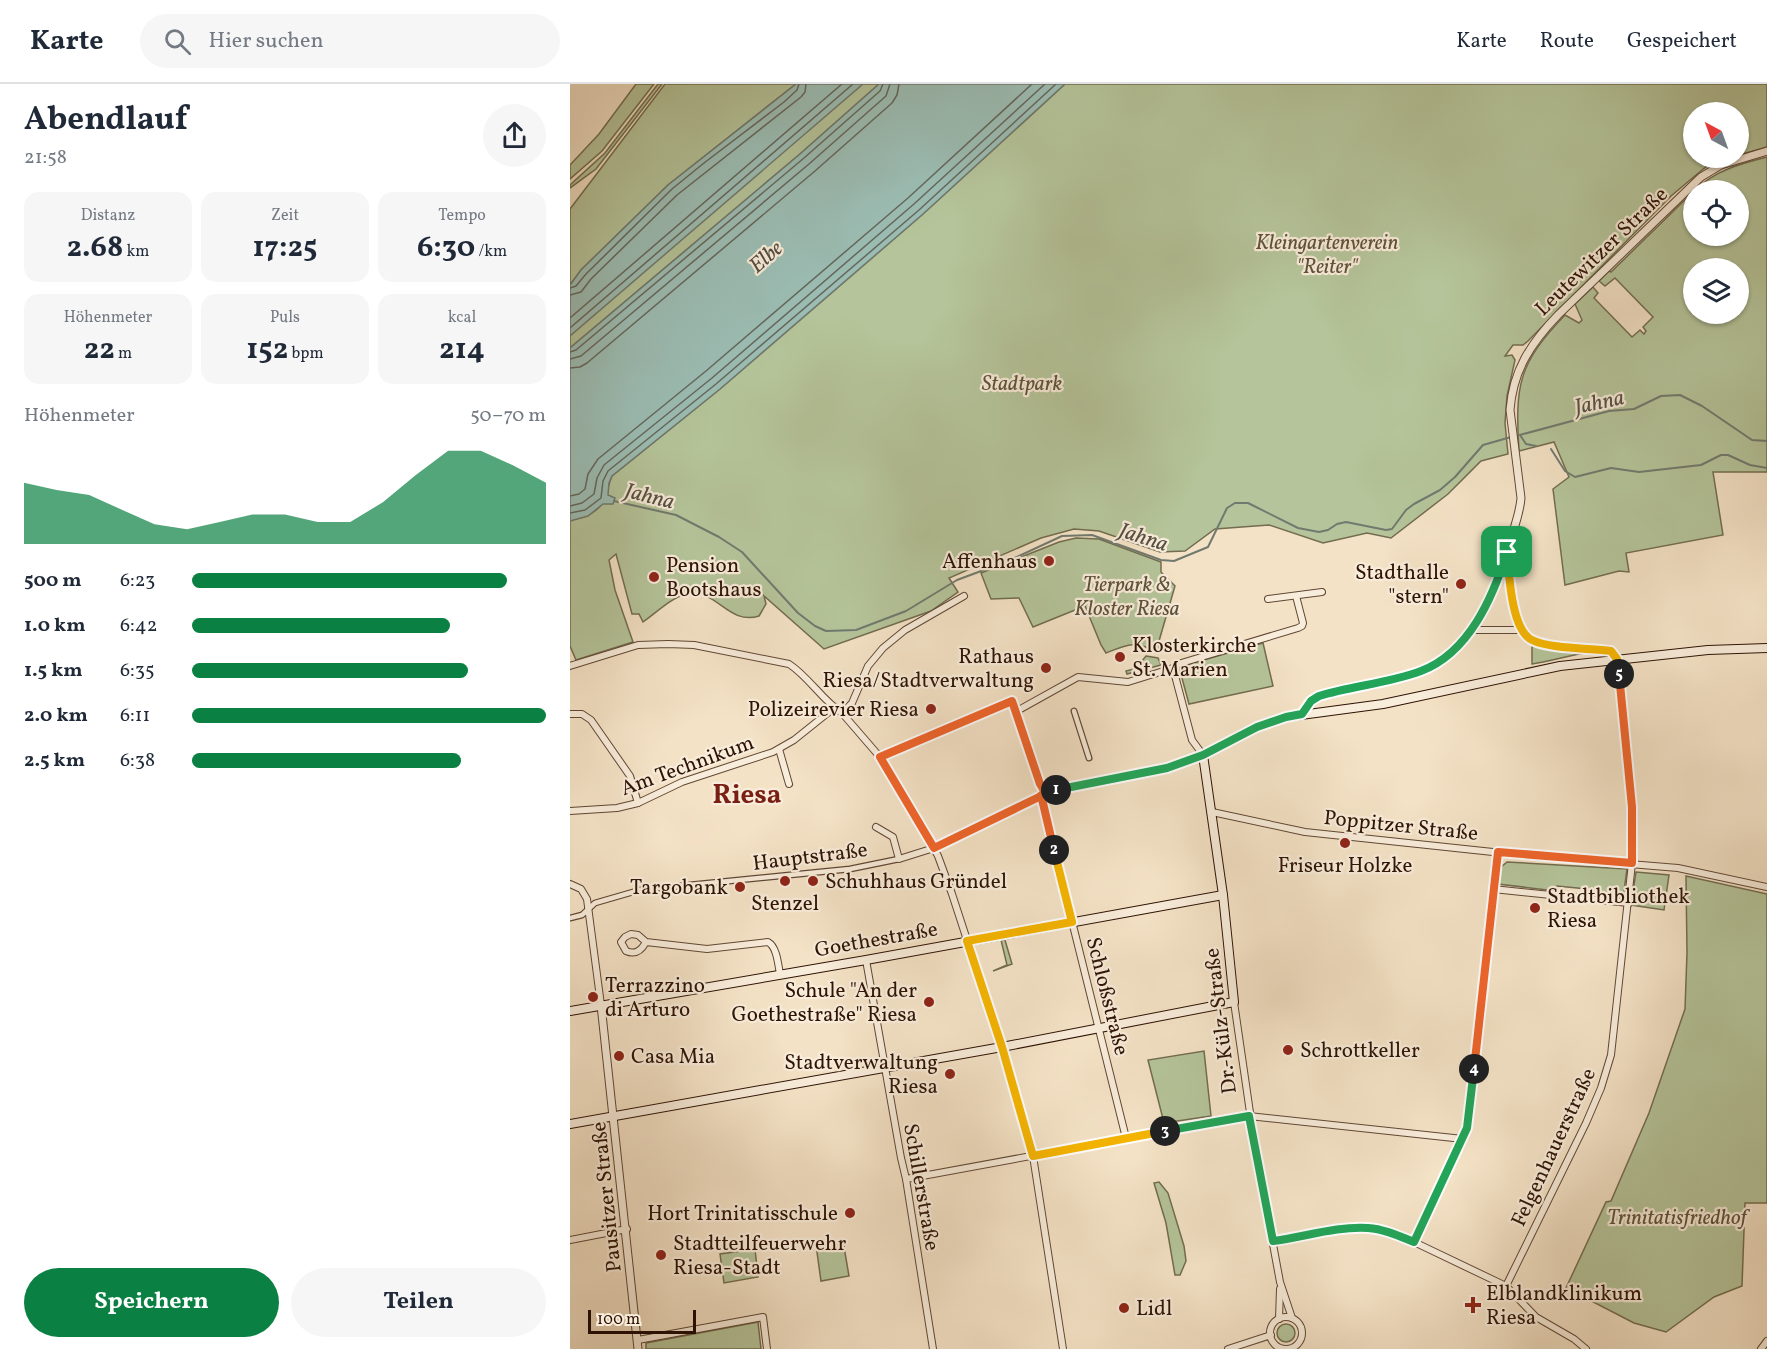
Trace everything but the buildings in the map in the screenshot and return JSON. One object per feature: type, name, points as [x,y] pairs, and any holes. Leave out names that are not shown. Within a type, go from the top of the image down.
[{"type":"main road","points":[[1203,755],[1257,727],[1286,717],[1361,708],[1560,666],[1708,650],[1767,648]]},
{"type":"main road","name":"Dr.-Külz-Straße","points":[[1203,755],[1223,895],[1234,1002]]},
{"type":"main road","name":"Goethestraße","points":[[570,1011],[1223,895]]},
{"type":"main road","points":[[570,1124],[1002,1047],[1234,1002]]},
{"type":"street","name":"Leutewitzer Straße","points":[[1302,714],[1311,701],[1319,696],[1427,668],[1450,653],[1470,630],[1486,606],[1507,552],[1521,506],[1511,420],[1511,397],[1525,355],[1540,334],[1701,177],[1721,165],[1767,151]]},
{"type":"street","points":[[1507,552],[1513,603],[1523,632],[1531,640],[1611,651],[1617,659]]},
{"type":"street","points":[[1268,599],[1322,592]]},
{"type":"street","points":[[842,713],[852,703],[868,666],[883,648],[905,630],[964,596]]},
{"type":"street","points":[[1017,711],[1078,677],[1128,682],[1173,668],[1178,664],[1302,626],[1296,596]]},
{"type":"street","points":[[1470,630],[1523,632]]},
{"type":"street","points":[[570,666],[638,645],[668,644],[694,645],[789,664],[802,672],[880,757],[934,848],[952,894],[1002,1047],[1033,1156],[1063,1349]]},
{"type":"street","name":"Felgenhauerstraße","points":[[1506,1286],[1601,1088],[1611,1055],[1632,863],[1632,807],[1617,659]]},
{"type":"street","points":[[1045,792],[1167,768],[1203,755],[1192,740],[1173,668]]},
{"type":"street","name":"Schloßstraße","points":[[880,757],[1012,701],[1040,784],[1045,792],[1042,799],[1044,809],[1126,1138]]},
{"type":"street","name":"Am Technikum","points":[[570,812],[617,808],[638,803],[682,782],[779,749],[834,708]]},
{"type":"street","points":[[1074,711],[1089,758]]},
{"type":"street","points":[[570,714],[587,716],[597,727],[630,776],[638,803]]},
{"type":"street","points":[[779,749],[789,784]]},
{"type":"street","name":"Hauptstraße","points":[[570,918],[582,915],[595,903],[640,890],[850,869],[900,859],[934,848],[1045,792]]},
{"type":"street","name":"Poppitzer Straße","points":[[1212,812],[1305,832],[1678,868],[1767,887]]},
{"type":"street","points":[[876,827],[892,837],[900,859]]},
{"type":"street","points":[[1414,1242],[1463,1140],[1469,1118],[1498,852]]},
{"type":"street","points":[[570,884],[578,886],[583,892],[589,908]]},
{"type":"street","points":[[1493,889],[1629,903]]},
{"type":"street","name":"Pausitzer Straße","points":[[589,908],[627,1229],[638,1349]]},
{"type":"street","points":[[646,942],[707,949],[768,942],[772,944],[780,974]]},
{"type":"street","name":"Schillerstraße","points":[[866,960],[906,1179],[933,1349]]},
{"type":"street","name":"Dr.-Külz-Straße","points":[[1234,1002],[1249,1116],[1280,1282],[1292,1318]]},
{"type":"street","points":[[906,1179],[1249,1116],[1463,1140]]},
{"type":"street","points":[[1273,1241],[1352,1228],[1370,1228],[1389,1232],[1506,1286],[1536,1317],[1586,1349]]},
{"type":"street","points":[[570,1240],[627,1229]]},
{"type":"street","name":"Dr.-Külz-Straße","points":[[1279,1319],[1280,1282]]},
{"type":"street","points":[[638,1340],[763,1317],[767,1349]]},
{"type":"street","points":[[1292,1318],[1300,1324],[1301,1338],[1295,1346],[1286,1349],[1276,1345],[1270,1335],[1272,1326],[1279,1319],[1292,1318]]},
{"type":"street","points":[[1228,1349],[1270,1335]]},
{"type":"street","points":[[1761,1349],[1767,1341]]},
{"type":"green space","points":[[636,84],[654,84],[602,151],[570,179],[570,165],[599,134]]},
{"type":"green space","points":[[658,84],[662,84],[596,169],[570,188],[570,185],[605,153]]},
{"type":"green space","points":[[665,84],[796,84],[668,185],[581,270],[570,285],[570,209]]},
{"type":"green space","points":[[862,84],[879,84],[800,154],[570,348],[570,335]]},
{"type":"green space","points":[[1065,84],[1767,84],[1767,147],[1749,152],[1749,102],[1683,102],[1683,168],[1705,168],[1690,180],[1683,180],[1683,186],[1528,341],[1523,345],[1513,345],[1505,356],[1512,355],[1515,360],[1507,396],[1505,423],[1508,454],[1481,461],[1448,494],[1391,538],[1367,533],[1323,543],[1269,525],[1215,529],[1185,551],[1160,552],[1099,531],[1074,529],[1041,538],[949,578],[958,592],[931,611],[824,649],[764,596],[766,604],[759,616],[748,618],[739,616],[706,596],[696,593],[675,599],[643,622],[639,614],[632,614],[616,554],[609,560],[615,590],[633,642],[576,660],[570,646],[570,521],[586,516],[599,507],[603,503],[612,476],[720,389],[923,214]]},
{"type":"green space","points":[[1767,157],[1767,472],[1713,472],[1723,535],[1626,553],[1629,572],[1619,571],[1565,585],[1553,489],[1569,477],[1554,442],[1519,451],[1519,392],[1529,362],[1549,332],[1565,315],[1579,323],[1582,320],[1575,304],[1593,287],[1598,293],[1594,298],[1632,337],[1640,330],[1644,334],[1646,331],[1643,327],[1653,317],[1615,278],[1605,286],[1599,281],[1683,202],[1683,246],[1749,246],[1749,180],[1707,180],[1731,168],[1749,168],[1749,162]]},
{"type":"green space","name":"Tierpark & Kloster Riesa","points":[[1076,538],[1099,539],[1161,562],[1161,572],[1175,586],[1159,641],[1158,653],[1144,646],[1132,645],[1106,653],[1085,606],[1033,627],[1019,598],[991,599],[981,573],[1059,542]]},
{"type":"green space","points":[[1263,643],[1273,686],[1189,704],[1179,667]]},
{"type":"green space","points":[[1532,647],[1590,652],[1532,664]]},
{"type":"green space","points":[[1146,656],[1158,658],[1161,665],[1127,674],[1126,671],[1134,669],[1133,665],[1142,661]]},
{"type":"green space","points":[[1507,862],[1627,869],[1623,898],[1587,894],[1587,889],[1557,886],[1556,891],[1498,884],[1500,868]]},
{"type":"green space","points":[[1636,872],[1669,875],[1664,910],[1631,905]]},
{"type":"green space","name":"Trinitatisfriedhof","points":[[1686,876],[1767,894],[1767,1203],[1745,1203],[1742,1286],[1714,1297],[1666,1332],[1634,1323],[1566,1288],[1606,1202],[1611,1201],[1649,1113],[1685,1009]]},
{"type":"green space","points":[[1001,940],[1005,940],[1012,964],[993,971],[1007,965]]},
{"type":"green space","points":[[1204,1051],[1211,1116],[1164,1123],[1148,1060]]},
{"type":"green space","points":[[1159,1182],[1168,1193],[1184,1246],[1186,1261],[1180,1275],[1175,1275],[1166,1223],[1154,1183]]},
{"type":"green space","points":[[843,1241],[849,1276],[821,1281],[816,1245]]},
{"type":"green space","points":[[755,1249],[758,1277],[724,1283],[720,1254]]},
{"type":"green space","points":[[758,1322],[761,1349],[646,1349],[646,1343]]},
{"type":"green space","points":[[1286,1324],[1292,1327],[1295,1333],[1292,1339],[1286,1342],[1280,1339],[1277,1333],[1280,1327]]},
{"type":"water","points":[[796,84],[863,84],[570,336],[570,285],[581,270],[668,185]]},
{"type":"water","name":"Elbe","points":[[879,84],[1065,84],[923,214],[720,389],[612,476],[608,495],[615,498],[613,504],[603,504],[588,516],[570,521],[570,348],[800,154]]},
{"type":"waterway","name":"Jahna","points":[[1516,436],[1609,411],[1634,409],[1661,396],[1680,395],[1702,406],[1752,440],[1767,441]]},
{"type":"waterway","points":[[1520,435],[1526,444],[1536,446]]},
{"type":"waterway","name":"Jahna","points":[[614,501],[676,515],[719,537],[742,552],[798,613],[815,626],[826,631],[856,630],[906,611],[957,580],[1008,561],[1062,536],[1092,535],[1161,560],[1174,561],[1208,547],[1227,508],[1235,503],[1248,503],[1298,528],[1319,532],[1346,522],[1386,530],[1392,529],[1406,510],[1440,490],[1455,477],[1483,445],[1511,437]]},
{"type":"waterway","points":[[1551,449],[1565,471],[1575,477],[1611,468],[1639,472],[1701,465],[1721,455],[1728,455],[1750,465],[1767,468]]},
{"type":"place","name":"Affenhaus","points":[[1049,561]]},
{"type":"place","name":"Pension Bootshaus","points":[[654,577]]},
{"type":"place","name":"Stadthalle \"stern\"","points":[[1461,584]]},
{"type":"place","name":"Klosterkirche St. Marien","points":[[1120,657]]},
{"type":"place","name":"Rathaus Riesa/Stadtverwaltung","points":[[1046,668]]},
{"type":"place","name":"Polizeirevier Riesa","points":[[931,709]]},
{"type":"place","name":"Friseur Holzke","points":[[1345,843]]},
{"type":"place","name":"Stenzel","points":[[785,881]]},
{"type":"place","name":"Schuhhaus Gründel","points":[[813,881]]},
{"type":"place","name":"Targobank","points":[[740,887]]},
{"type":"place","name":"Stadtbibliothek Riesa","points":[[1535,908]]},
{"type":"place","name":"Terrazzino di Arturo","points":[[593,997]]},
{"type":"place","name":"Schule \"An der Goethestraße\" Riesa","points":[[929,1002]]},
{"type":"place","name":"Schrottkeller","points":[[1288,1050]]},
{"type":"place","name":"Casa Mia","points":[[619,1056]]},
{"type":"place","name":"Stadtverwaltung Riesa","points":[[950,1074]]},
{"type":"place","name":"Hort Trinitatisschule","points":[[850,1213]]},
{"type":"place","name":"Stadtteilfeuerwehr Riesa-Stadt","points":[[661,1255]]},
{"type":"place","name":"Elblandklinikum Riesa","points":[[1473,1305]]},
{"type":"place","name":"Lidl","points":[[1124,1308]]},
{"type":"district","name":"Riesa","points":[[747,794]]},
{"type":"route","points":[[1507,552],[1486,606],[1460,643],[1437,664],[1419,672],[1319,696],[1311,701],[1302,714],[1257,727],[1203,755],[1167,768],[1045,792],[934,848],[880,757],[994,707],[1012,701],[1017,711],[1040,784],[1045,792],[1042,799],[1044,809],[1072,922],[967,941],[1002,1047],[1033,1156],[1249,1116],[1273,1241],[1352,1228],[1370,1228],[1389,1232],[1414,1242],[1467,1128],[1498,852],[1632,863],[1632,807],[1617,659],[1611,651],[1543,643],[1531,640],[1523,633],[1513,603],[1507,552]]},
{"type":"park label","name":"Kleingartenverein \"Reiter\"","points":[[1327,254]]},
{"type":"park label","name":"Stadtpark","points":[[1022,383]]}]
